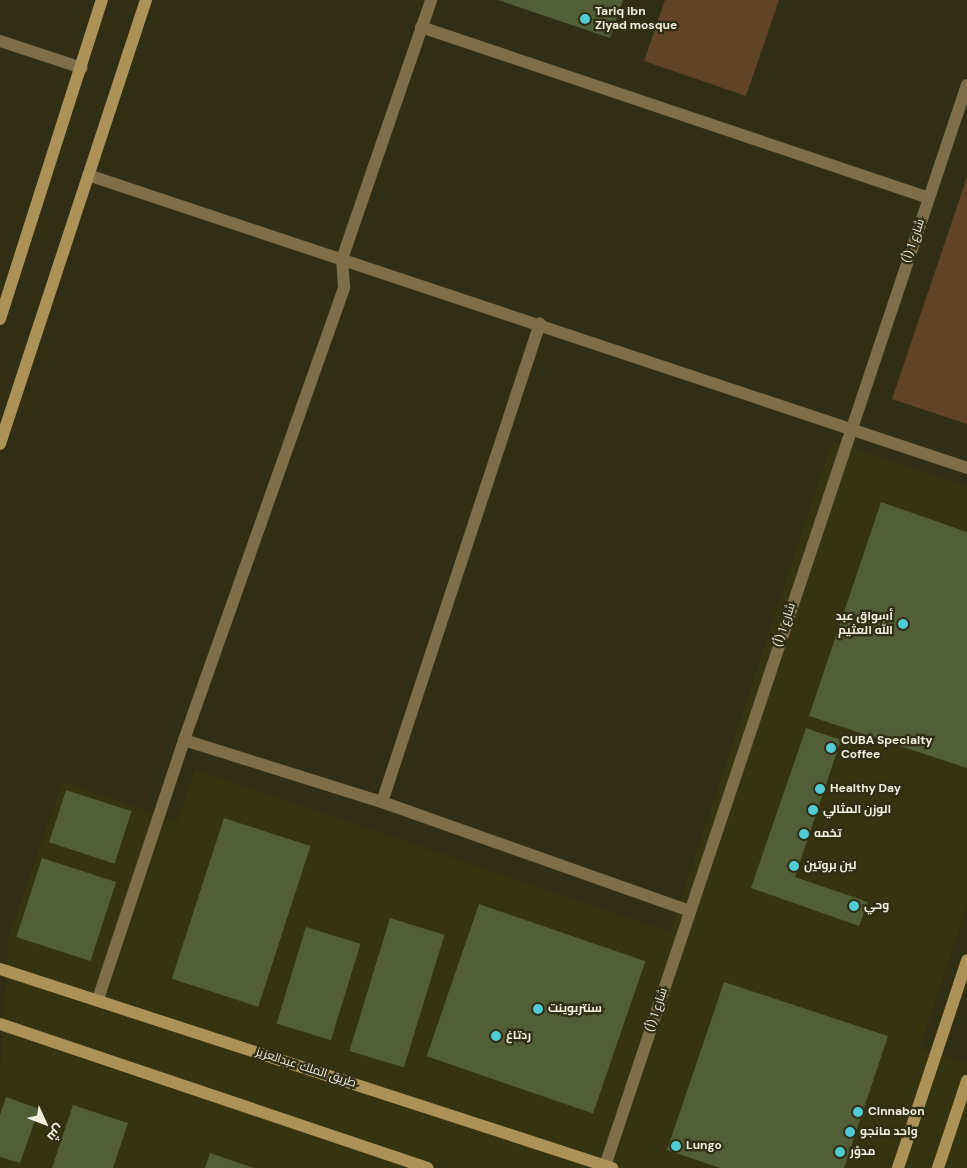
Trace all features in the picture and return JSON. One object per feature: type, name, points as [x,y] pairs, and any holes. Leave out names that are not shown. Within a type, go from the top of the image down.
[{"type":"main road","points":[[0,319],[82,68],[102,0]]},
{"type":"main road","points":[[0,444],[146,0]]},
{"type":"main road","points":[[898,1168],[967,960]]},
{"type":"main road","name":"طريق الملك عبدالعزيز","points":[[0,969],[98,999],[608,1167]]},
{"type":"main road","points":[[0,1024],[427,1168]]},
{"type":"main road","points":[[940,1165],[967,1081]]},
{"type":"street","points":[[98,999],[184,740],[344,287],[342,259],[431,0]]},
{"type":"street","points":[[421,27],[929,198]]},
{"type":"street","points":[[0,41],[82,68]]},
{"type":"street","name":"شارع 1 (أ)","points":[[608,1167],[690,911],[850,429],[967,85]]},
{"type":"street","points":[[88,174],[540,323],[967,468]]},
{"type":"street","points":[[382,802],[540,323]]},
{"type":"street","points":[[184,740],[382,802],[690,911]]},
{"type":"shaded area","points":[[665,0],[779,0],[746,96],[644,61]]},
{"type":"shaded area","points":[[967,177],[967,424],[892,399]]},
{"type":"shaded area","points":[[832,441],[967,486],[967,907],[920,1048],[967,1063],[967,1168],[0,1168],[0,1074],[8,937],[63,781],[177,821],[195,769],[670,932]]},
{"type":"building","name":"Tariq ibn Ziyad mosque","points":[[498,0],[623,0],[610,38]]},
{"type":"building","name":"أسواق عبد الله العثيم","points":[[881,502],[967,532],[967,768],[809,716]]},
{"type":"building","points":[[806,728],[841,740],[795,877],[868,902],[859,926],[751,888]]},
{"type":"building","points":[[66,790],[132,811],[115,864],[49,842]]},
{"type":"building","points":[[224,818],[311,846],[258,1007],[172,979]]},
{"type":"building","points":[[42,858],[116,882],[91,961],[16,937]]},
{"type":"building","name":"سنتربوينت","points":[[479,904],[645,961],[593,1114],[427,1056]]},
{"type":"building","points":[[390,918],[445,935],[404,1068],[349,1051]]},
{"type":"building","points":[[306,927],[361,944],[331,1040],[276,1024]]},
{"type":"building","points":[[724,982],[888,1036],[844,1168],[720,1168],[667,1150]]},
{"type":"building","points":[[6,1097],[39,1109],[20,1163],[0,1157],[0,1115]]},
{"type":"building","points":[[73,1105],[128,1123],[113,1168],[52,1168]]},
{"type":"building","points":[[210,1153],[254,1168],[205,1168]]},
{"type":"place","name":"Tariq ibn Ziyad mosque","points":[[585,19]]},
{"type":"place","name":"أسواق عبد الله العثيم","points":[[903,624]]},
{"type":"place","name":"CUBA Specialty Coffee","points":[[831,748]]},
{"type":"place","name":"Healthy Day","points":[[820,789]]},
{"type":"place","name":"الوزن المثالي","points":[[813,810]]},
{"type":"place","name":"تخمه","points":[[804,834]]},
{"type":"place","name":"لين بروتين","points":[[794,866]]},
{"type":"place","name":"وحي","points":[[854,906]]},
{"type":"place","name":"سنتربوينت","points":[[538,1009]]},
{"type":"place","name":"ردتاغ","points":[[496,1036]]},
{"type":"place","name":"Cinnabon","points":[[858,1112]]},
{"type":"place","name":"واحد مانجو","points":[[850,1132]]},
{"type":"place","name":"Lungo","points":[[676,1146]]},
{"type":"place","name":"مدوّر","points":[[840,1152]]}]
